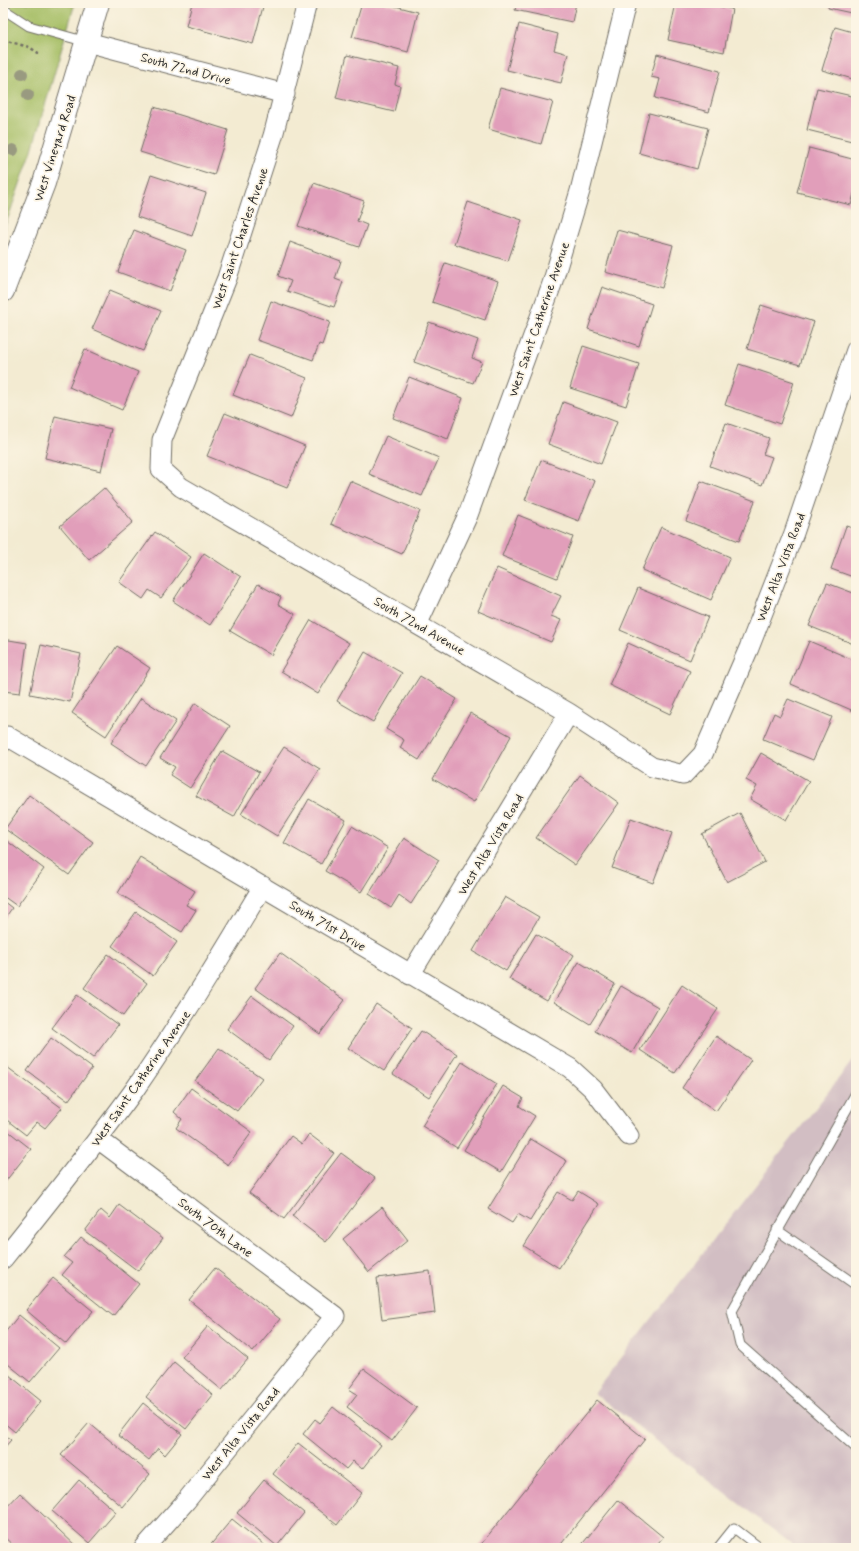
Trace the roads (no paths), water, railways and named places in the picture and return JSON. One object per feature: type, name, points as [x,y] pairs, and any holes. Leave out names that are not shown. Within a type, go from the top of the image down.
[{"type":"street","name":"West Vineyard Road","points":[[3,291],[44,183],[98,3]]},
{"type":"street","name":"West Saint Charles Avenue","points":[[161,469],[162,440],[228,278],[273,136],[307,3]]},
{"type":"street","name":"West Saint Catherine Avenue","points":[[418,623],[468,515],[552,284],[582,184],[626,3]]},
{"type":"street","name":"South 72nd Drive","points":[[87,42],[284,94]]},
{"type":"street","name":"West Alta Vista Road","points":[[683,775],[704,754],[749,648],[794,532],[856,350]]},
{"type":"street","name":"South 72nd Avenue","points":[[161,469],[181,487],[418,623],[569,713],[652,767],[683,775]]},
{"type":"street","name":"West Alta Vista Road","points":[[410,975],[569,713]]},
{"type":"street","name":"South 71st Drive","points":[[5,739],[263,886],[410,975],[570,1068],[593,1089],[629,1136]]},
{"type":"street","name":"West Saint Catherine Avenue","points":[[3,1259],[98,1139],[176,1027],[263,886]]},
{"type":"street","name":"South 70th Lane","points":[[98,1139],[334,1316]]},
{"type":"street","name":"West Alta Vista Road","points":[[144,1548],[186,1501],[334,1316]]},
{"type":"lane","points":[[3,8],[29,26],[87,42]]},
{"type":"lane","points":[[856,1093],[732,1311],[740,1344],[856,1448]]},
{"type":"lane","points":[[777,1230],[856,1285]]},
{"type":"lane","points":[[718,1548],[734,1528],[760,1548]]}]
